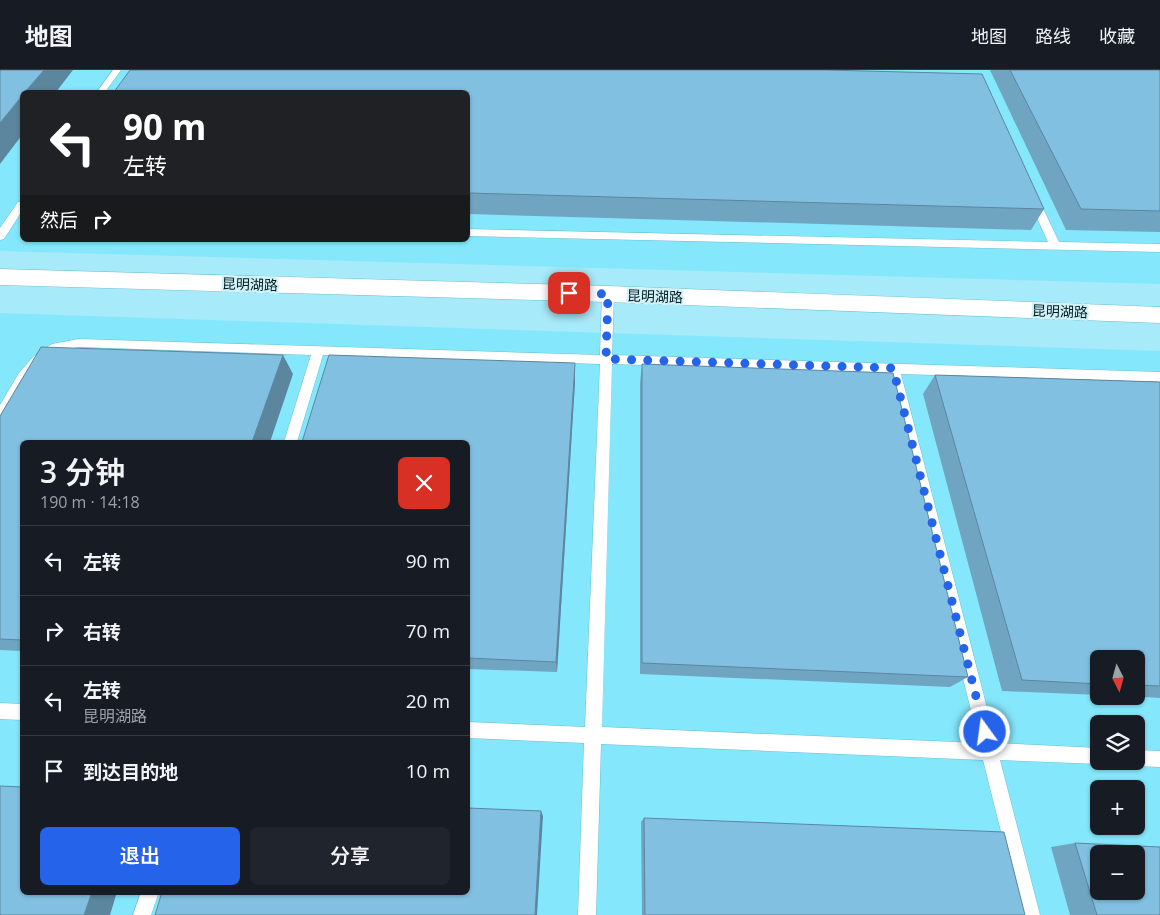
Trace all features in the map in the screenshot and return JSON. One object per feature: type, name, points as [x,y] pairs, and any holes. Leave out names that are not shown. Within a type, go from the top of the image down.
[{"type":"street","name":"昆明湖路","points":[[0,277],[608,294],[1160,315]]},
{"type":"lane","points":[[102,90],[117,70]]},
{"type":"lane","points":[[1030,192],[1054,246]]},
{"type":"lane","points":[[0,236],[5,222],[20,206]]},
{"type":"lane","points":[[5,222],[20,222]]},
{"type":"lane","points":[[470,233],[1160,248]]},
{"type":"lane","points":[[587,915],[608,294]]},
{"type":"lane","points":[[0,416],[40,355],[57,346],[79,342],[1160,377]]},
{"type":"lane","points":[[291,440],[319,350]]},
{"type":"lane","points":[[893,368],[1031,915]]},
{"type":"lane","points":[[0,711],[20,712]]},
{"type":"lane","points":[[470,730],[1090,756]]},
{"type":"lane","points":[[1145,758],[1160,759]]},
{"type":"lane","points":[[142,915],[149,895]]},
{"type":"shaded area","points":[[0,70],[1160,70],[1160,284],[0,251]]},
{"type":"shaded area","points":[[0,313],[1160,351],[1160,915],[0,915]]},
{"type":"building","points":[[0,70],[44,70],[27,90],[20,90],[20,98],[0,123]]},
{"type":"building","points":[[130,70],[825,70],[982,74],[1044,209],[470,193],[470,90],[115,90]]},
{"type":"building","points":[[1010,70],[1160,70],[1160,211],[1081,209]]},
{"type":"building","points":[[41,347],[283,355],[253,440],[20,440],[20,640],[0,639],[0,416]]},
{"type":"building","points":[[329,355],[575,363],[556,662],[470,658],[470,440],[303,440]]},
{"type":"building","points":[[642,364],[893,373],[968,677],[642,663]]},
{"type":"building","points":[[935,375],[1160,382],[1160,686],[1145,685],[1145,650],[1090,650],[1090,684],[1022,680]]},
{"type":"building","points":[[0,786],[20,787],[20,895],[91,895],[84,915],[0,915]]},
{"type":"building","points":[[470,808],[541,811],[535,915],[155,915],[161,895],[470,895]]},
{"type":"building","points":[[644,818],[1004,832],[1025,915],[645,915]]},
{"type":"building","points":[[1075,843],[1118,845],[1090,845],[1090,892]]},
{"type":"building","points":[[1145,846],[1160,847],[1160,915],[1097,915],[1092,900],[1145,900]]},
{"type":"route","points":[[569,293],[608,294],[606,359],[893,368],[985,732]]}]
